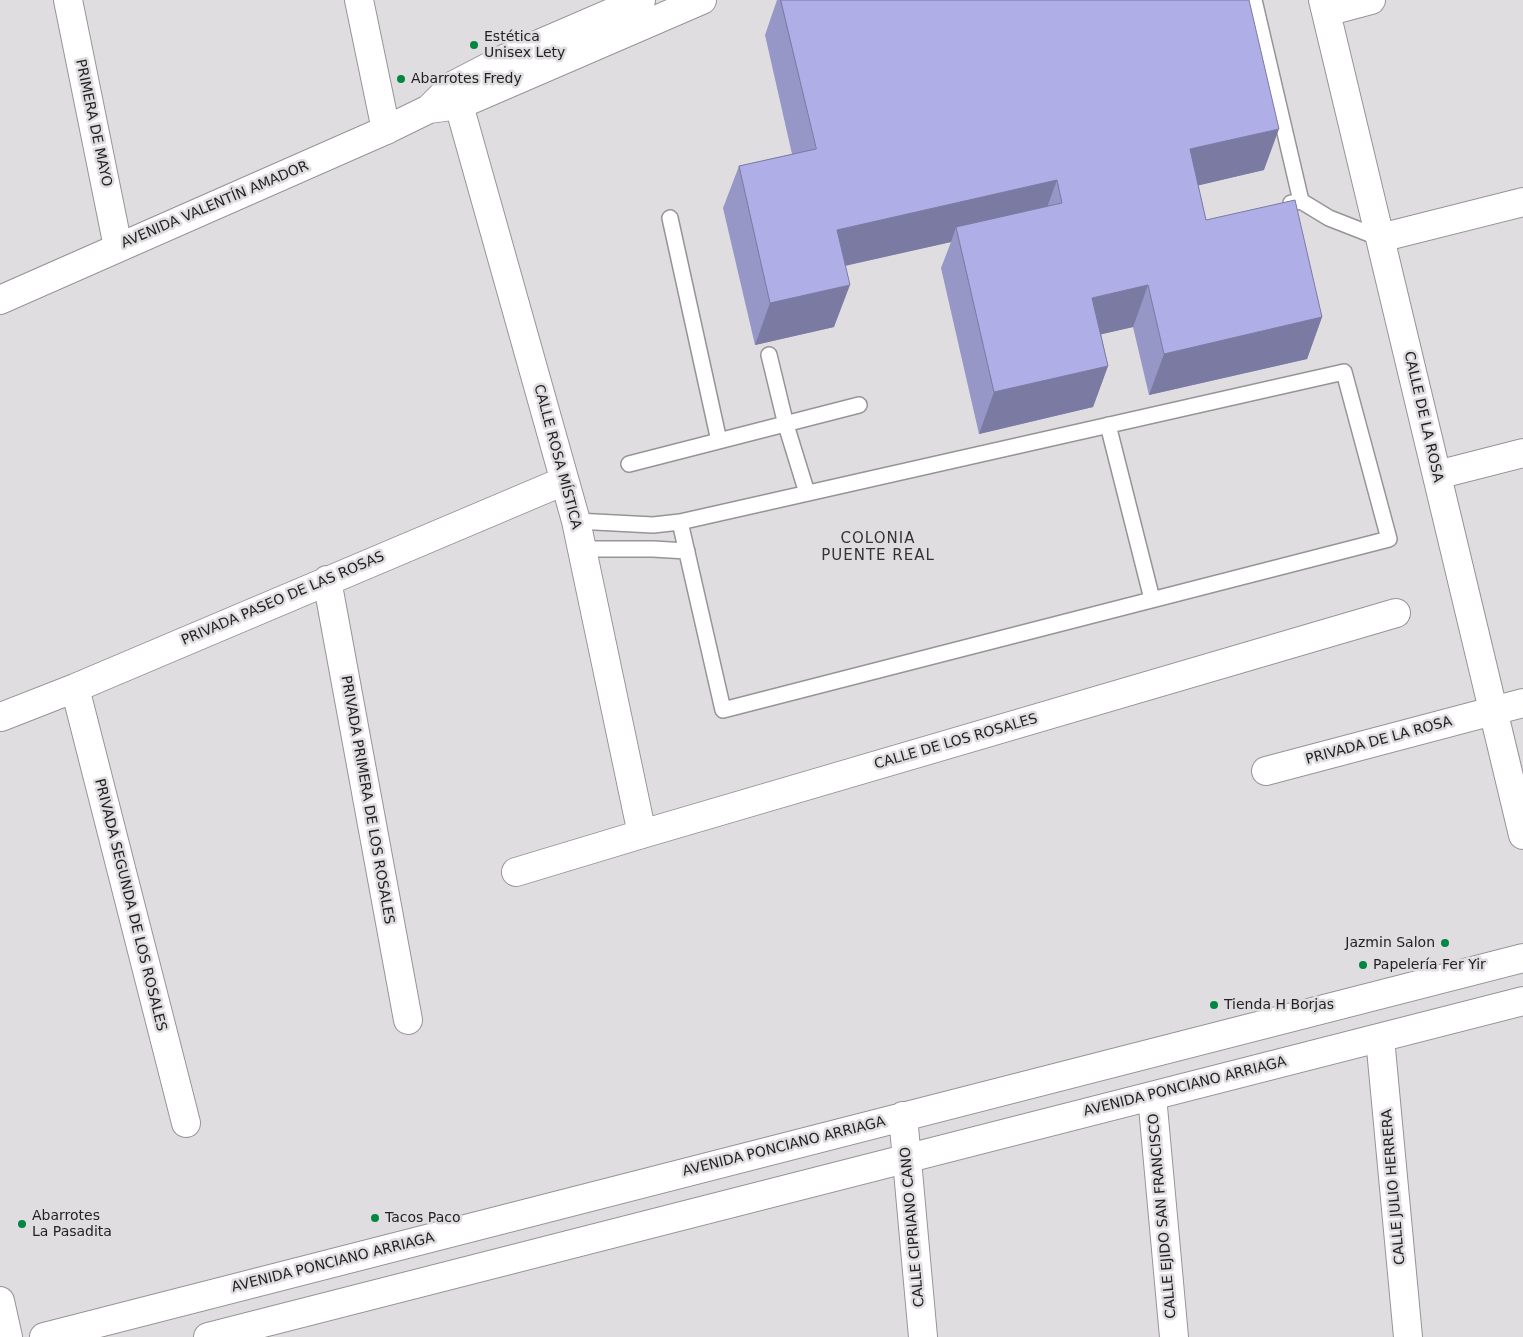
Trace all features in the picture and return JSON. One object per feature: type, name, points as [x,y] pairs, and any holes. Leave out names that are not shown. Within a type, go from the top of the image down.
[{"type":"street","name":"PRIMERA DE MAYO","points":[[68,0],[118,247]]},
{"type":"street","points":[[359,0],[386,130]]},
{"type":"street","name":"AVENIDA VALENTÍN AMADOR","points":[[456,95],[504,59],[642,0]]},
{"type":"street","name":"AVENIDA VALENTÍN AMADOR","points":[[0,300],[386,130],[456,95],[702,0]]},
{"type":"street","points":[[1324,6],[1371,0]]},
{"type":"street","name":"CALLE DE LA ROSA","points":[[1324,6],[1523,835]]},
{"type":"street","name":"CALLE ROSA MÍSTICA","points":[[456,95],[576,521],[642,834]]},
{"type":"street","points":[[1380,238],[1523,202]]},
{"type":"street","points":[[1437,475],[1523,453]]},
{"type":"street","name":"PRIVADA PASEO DE LAS ROSAS","points":[[1,717],[564,481]]},
{"type":"street","name":"PRIVADA PRIMERA DE LOS ROSALES","points":[[326,580],[408,1020]]},
{"type":"street","name":"CALLE DE LOS ROSALES","points":[[516,872],[1396,613]]},
{"type":"street","name":"PRIVADA SEGUNDA DE LOS ROSALES","points":[[74,688],[186,1122]]},
{"type":"street","name":"PRIVADA DE LA ROSA","points":[[1266,771],[1523,703]]},
{"type":"street","name":"AVENIDA PONCIANO ARRIAGA","points":[[44,1337],[1523,958]]},
{"type":"street","name":"AVENIDA PONCIANO ARRIAGA","points":[[208,1337],[1523,1001]]},
{"type":"street","name":"CALLE JULIO HERRERA","points":[[1380,1038],[1408,1337]]},
{"type":"street","name":"CALLE EJIDO SAN FRANCISCO","points":[[1152,1096],[1174,1337]]},
{"type":"street","name":"CALLE CIPRIANO CANO","points":[[903,1116],[923,1337]]},
{"type":"street","points":[[560,1205],[570,1245]]},
{"type":"street","points":[[0,1300],[8,1337]]},
{"type":"lane","points":[[1254,0],[1301,201]]},
{"type":"lane","points":[[1274,207],[1301,201],[1329,218],[1380,238]]},
{"type":"lane","points":[[670,218],[719,441]]},
{"type":"lane","points":[[769,355],[786,425],[807,493]]},
{"type":"lane","points":[[576,521],[653,525],[680,522],[1344,372],[1389,539],[724,710],[680,522]]},
{"type":"lane","points":[[629,464],[859,405]]},
{"type":"lane","points":[[1108,425],[1152,600]]},
{"type":"lane","points":[[582,549],[687,551]]},
{"type":"building","points":[[781,0],[1249,0],[1279,129],[1190,149],[1206,220],[1295,200],[1322,317],[1164,354],[1148,285],[1092,298],[1108,366],[994,392],[956,227],[1062,203],[1057,180],[837,230],[850,285],[770,303],[739,166],[816,149]]},
{"type":"place","name":"Estética Unisex Lety","points":[[474,45]]},
{"type":"place","name":"Abarrotes Fredy","points":[[401,79]]},
{"type":"place","name":"Jazmin Salon","points":[[1445,943]]},
{"type":"place","name":"Papelería Fer Yir","points":[[1363,965]]},
{"type":"place","name":"Tienda H Borjas","points":[[1214,1005]]},
{"type":"place","name":"Tacos Paco","points":[[375,1218]]},
{"type":"place","name":"Abarrotes La Pasadita","points":[[22,1224]]},
{"type":"district","name":"COLONIA PUENTE REAL","points":[[878,548]]}]
